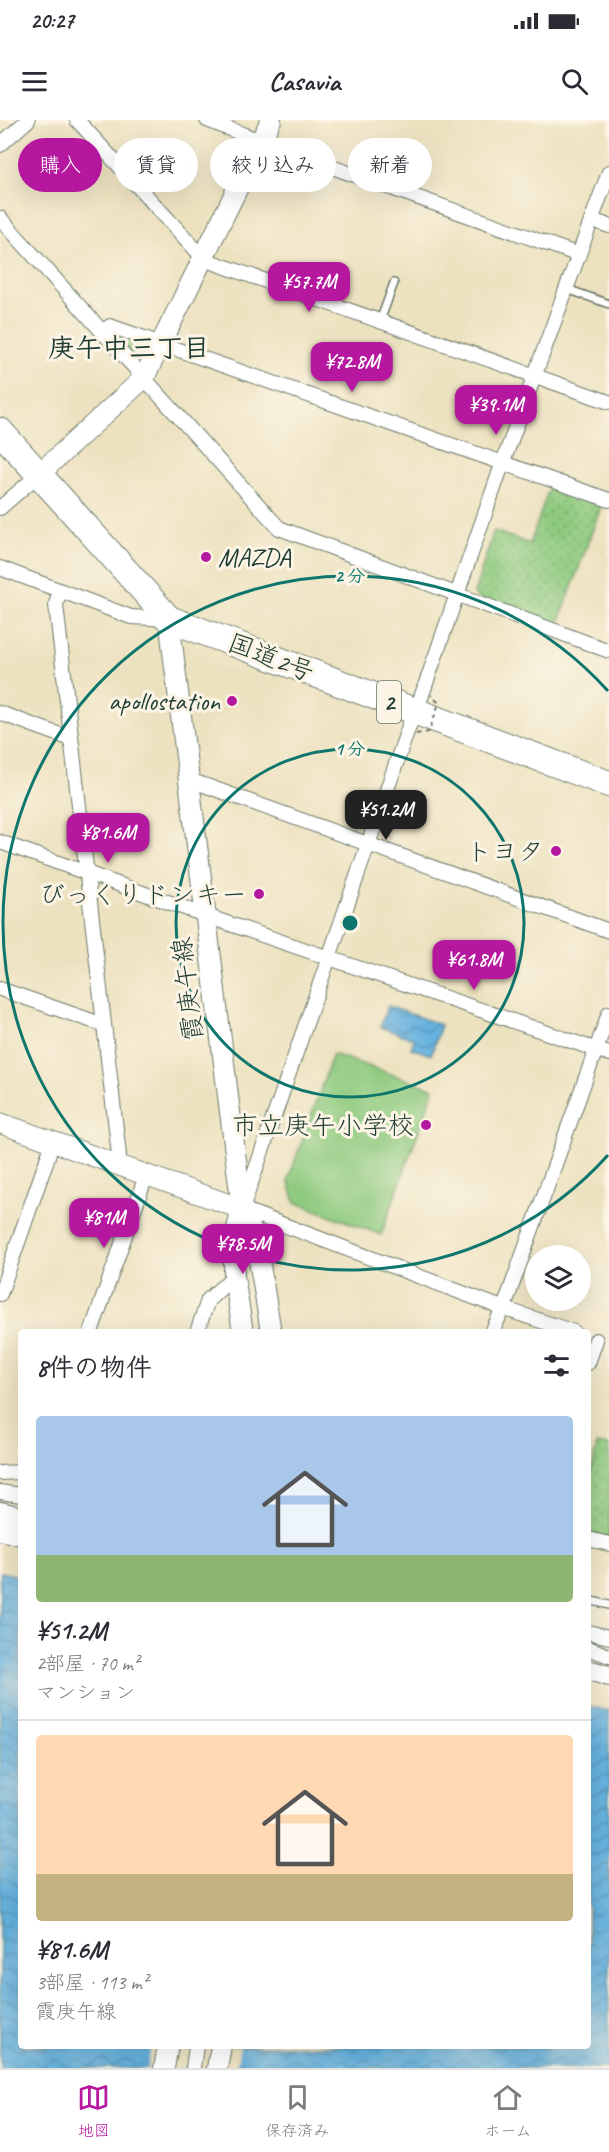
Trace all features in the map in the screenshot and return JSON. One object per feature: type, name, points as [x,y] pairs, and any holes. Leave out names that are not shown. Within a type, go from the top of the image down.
[{"type":"highway","name":"国道2号","points":[[0,431],[169,619],[609,784]]},
{"type":"street","points":[[0,145],[28,120]]},
{"type":"street","points":[[77,120],[196,251],[212,262],[609,402]]},
{"type":"street","points":[[207,120],[253,138]]},
{"type":"street","points":[[262,138],[270,120]]},
{"type":"street","points":[[336,168],[579,255]]},
{"type":"street","points":[[243,1329],[234,1276],[234,1240],[242,1209],[409,726],[421,714],[457,595],[503,462],[609,172]]},
{"type":"street","points":[[0,508],[144,378],[236,192]]},
{"type":"street","points":[[0,218],[279,528],[609,651]]},
{"type":"street","points":[[592,220],[609,226]]},
{"type":"street","points":[[103,332],[110,326],[609,500]]},
{"type":"street","points":[[0,568],[132,617],[169,619]]},
{"type":"street","points":[[59,591],[57,605],[71,739],[119,1155],[116,1165]]},
{"type":"street","name":"霞庚午線","points":[[169,619],[242,1209]]},
{"type":"street","points":[[0,713],[71,739]]},
{"type":"street","points":[[190,780],[609,931]]},
{"type":"street","points":[[0,842],[603,1052]]},
{"type":"street","points":[[0,989],[104,1025]]},
{"type":"street","points":[[493,1329],[603,1052],[609,1013]]},
{"type":"street","points":[[0,1123],[242,1209],[502,1308],[565,1329]]},
{"type":"street","points":[[0,1294],[52,1142]]},
{"type":"street","points":[[92,1329],[146,1176]]},
{"type":"street","points":[[242,1209],[256,1241],[271,1329]]},
{"type":"street","points":[[198,1329],[208,1300],[234,1276]]},
{"type":"street","points":[[591,1356],[598,1340]]},
{"type":"street","points":[[0,1473],[18,1472]]},
{"type":"street","points":[[0,1492],[18,1495]]},
{"type":"street","points":[[0,1512],[18,1515]]},
{"type":"street","points":[[0,1530],[18,1534]]},
{"type":"street","points":[[591,1540],[609,1544]]},
{"type":"street","points":[[591,1633],[609,1637]]},
{"type":"street","points":[[591,1649],[609,1656]]},
{"type":"street","points":[[591,1671],[609,1676]]},
{"type":"street","points":[[164,2068],[167,2049]]},
{"type":"street","points":[[193,2068],[196,2049]]},
{"type":"street","points":[[217,2068],[220,2049]]},
{"type":"lane","points":[[380,321],[394,284]]},
{"type":"lane","points":[[567,289],[609,304]]},
{"type":"lane","points":[[591,1601],[609,1605]]},
{"type":"path","points":[[439,703],[429,732],[421,714],[439,703]]},
{"type":"green space","points":[[122,336],[148,346],[141,360],[138,362],[119,341]]},
{"type":"green space","points":[[550,485],[602,504],[557,628],[477,598],[474,593],[494,531],[530,544]]},
{"type":"green space","points":[[333,1054],[434,1089],[381,1235],[295,1202],[288,1180]]},
{"type":"green space","points":[[597,1444],[609,1446],[609,1537],[591,1533],[591,1472]]},
{"type":"water","points":[[388,1006],[441,1025],[431,1055],[411,1048],[414,1039],[380,1027]]},
{"type":"water","points":[[0,1572],[18,1575],[18,2049],[591,2049],[591,1707],[609,1711],[609,2068],[0,2068]]},
{"type":"pier","points":[[151,2049],[239,2049],[236,2068],[148,2068]]},
{"type":"place","name":"MAZDA","points":[[206,557]]},
{"type":"place","name":"apollostation","points":[[232,701]]},
{"type":"place","name":"トヨタ","points":[[556,851]]},
{"type":"place","name":"びっくりドンキー","points":[[259,894]]},
{"type":"place","name":"市立庚午小学校","points":[[426,1125]]},
{"type":"district","name":"庚午中三丁目","points":[[129,348]]}]
